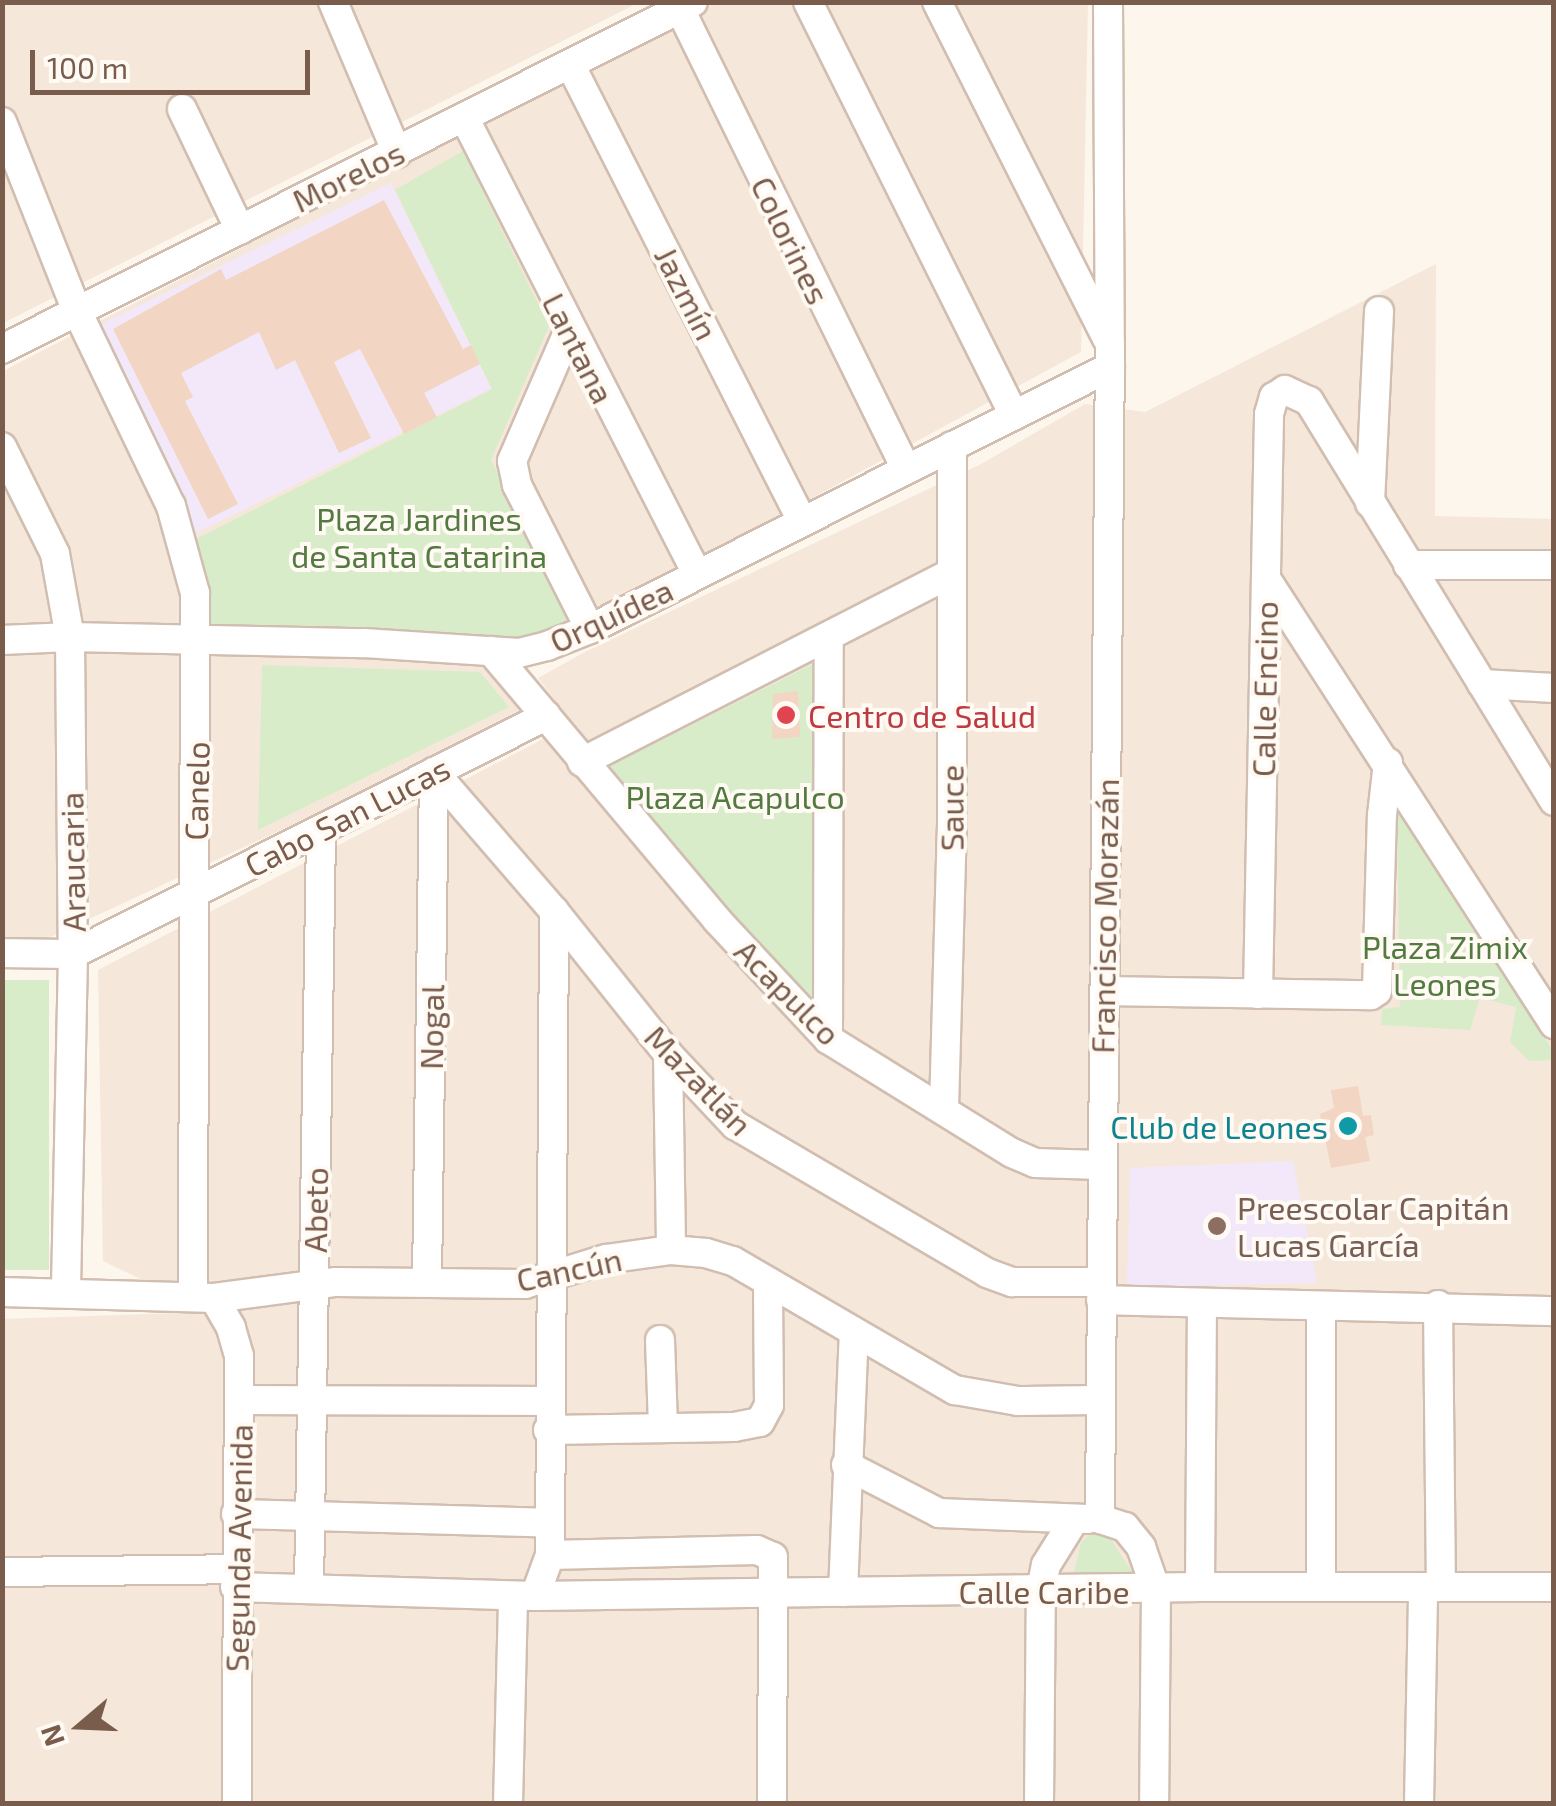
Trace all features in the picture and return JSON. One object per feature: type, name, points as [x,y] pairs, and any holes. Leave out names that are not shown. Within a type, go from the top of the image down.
[{"type":"street","points":[[334,2],[397,152]]},
{"type":"street","points":[[808,2],[1014,416]]},
{"type":"street","points":[[937,2],[1110,356]]},
{"type":"street","name":"Francisco Morazán","points":[[1087,1519],[1099,1400],[1102,1291],[1110,356],[1108,2]]},
{"type":"street","name":"Morelos","points":[[2,349],[571,66],[642,15],[686,6]]},
{"type":"street","name":"Colorines","points":[[686,6],[906,469]]},
{"type":"street","name":"Jazmín","points":[[571,66],[802,520]]},
{"type":"street","points":[[182,110],[240,230]]},
{"type":"street","name":"Lantana","points":[[465,118],[569,330],[696,574]]},
{"type":"street","name":"Canelo","points":[[2,122],[77,310],[182,534],[195,593],[194,893],[203,1298]]},
{"type":"street","points":[[1379,311],[1370,504],[1554,801]]},
{"type":"street","points":[[569,330],[512,461],[517,485],[590,629]]},
{"type":"street","name":"Orquídea","points":[[2,640],[197,640],[519,653],[590,629],[1014,416],[1110,356]]},
{"type":"street","name":"Calle Encino","points":[[1258,994],[1269,414],[1274,398],[1285,390],[1309,401],[1370,504]]},
{"type":"street","name":"Sauce","points":[[944,1109],[952,827],[952,446]]},
{"type":"street","name":"Araucaria","points":[[2,447],[55,554],[70,637],[73,954],[66,1292]]},
{"type":"street","points":[[1408,566],[1554,565]]},
{"type":"street","points":[[582,762],[950,574]]},
{"type":"street","points":[[1267,580],[1554,1024]]},
{"type":"street","points":[[828,1039],[829,638]]},
{"type":"street","points":[[491,650],[546,716]]},
{"type":"street","points":[[1482,684],[1554,688]]},
{"type":"street","name":"Acapulco","points":[[546,716],[582,762],[828,1039],[1034,1163],[1101,1165]]},
{"type":"street","name":"Cabo San Lucas","points":[[73,954],[546,716]]},
{"type":"street","points":[[1104,991],[1258,994],[1377,991],[1382,815],[1388,762]]},
{"type":"street","name":"Mazatlán","points":[[434,772],[554,911],[668,1054],[735,1125],[987,1273],[1012,1282],[1202,1303],[1554,1311]]},
{"type":"street","name":"Nogal","points":[[426,1281],[434,772]]},
{"type":"street","name":"Abeto","points":[[309,1589],[320,831]]},
{"type":"street","points":[[508,1804],[524,1596],[550,1555],[554,911]]},
{"type":"street","points":[[2,953],[73,954]]},
{"type":"street","points":[[668,1054],[671,1250]]},
{"type":"street","name":"Cancún","points":[[2,1292],[203,1298],[336,1282],[524,1284],[606,1259],[671,1250],[733,1261],[955,1390],[1018,1401],[1099,1400]]},
{"type":"street","points":[[548,1430],[760,1422],[770,1405],[768,1283]]},
{"type":"street","name":"Segunda Avenida","points":[[203,1298],[231,1328],[239,1356],[235,1578],[237,1804]]},
{"type":"street","points":[[1200,1586],[1202,1303]]},
{"type":"street","points":[[1321,1306],[1321,1586]]},
{"type":"street","points":[[1419,1804],[1432,1587],[1438,1306]]},
{"type":"street","points":[[842,1592],[854,1333]]},
{"type":"street","points":[[660,1340],[663,1428]]},
{"type":"street","points":[[240,1400],[548,1401]]},
{"type":"street","points":[[846,1465],[939,1513],[1087,1519],[1126,1527],[1140,1547],[1156,1590],[1154,1804]]},
{"type":"street","points":[[236,1514],[549,1523]]},
{"type":"street","points":[[1039,1804],[1041,1590],[1046,1565],[1087,1519]]},
{"type":"street","points":[[550,1555],[768,1551],[776,1563],[772,1804]]},
{"type":"street","name":"Calle Caribe","points":[[2,1572],[235,1578],[309,1589],[524,1596],[1156,1590],[1200,1586],[1554,1587]]},
{"type":"shaded area","points":[[3,3],[638,3],[3,323]]},
{"type":"shaded area","points":[[715,3],[1088,3],[1081,352],[560,635],[480,652],[528,715],[44,940],[3,939],[3,371]]},
{"type":"shaded area","points":[[391,183],[491,389],[194,534],[93,328]]},
{"type":"shaded area","points":[[1436,264],[1435,516],[1553,519],[1553,1803],[3,1803],[2,1319],[209,1312],[103,1261],[98,970],[572,724],[538,678],[585,652],[981,464],[1085,404],[1145,412]]},
{"type":"shaded area","name":"Preescolar Capitán Lucas García","points":[[1293,1161],[1317,1283],[1127,1287],[1130,1168]]},
{"type":"green space","name":"Plaza Jardines de Santa Catarina","points":[[463,151],[549,326],[491,460],[576,626],[520,644],[207,627],[196,539],[492,389],[395,190]]},
{"type":"green space","name":"Plaza Acapulco","points":[[823,659],[817,1013],[600,771]]},
{"type":"green space","points":[[262,665],[480,672],[509,707],[258,830]]},
{"type":"green space","name":"Plaza Zimix Leones","points":[[1404,814],[1553,1051],[1553,1060],[1529,1061],[1510,1042],[1516,1007],[1480,998],[1470,1030],[1381,1025],[1382,1009],[1400,1007],[1397,816]]},
{"type":"green space","points":[[3,980],[49,980],[49,1270],[3,1270]]},
{"type":"green space","points":[[1089,1535],[1110,1538],[1136,1578],[1073,1576],[1081,1543]]},
{"type":"building","points":[[384,200],[463,349],[471,345],[480,364],[424,393],[437,417],[404,434],[360,349],[334,362],[371,438],[339,453],[295,360],[276,370],[259,332],[181,373],[193,397],[185,401],[238,504],[208,519],[113,329],[221,269],[226,280]]},
{"type":"building","name":"Centro de Salud","points":[[798,691],[800,737],[772,739],[773,694]]},
{"type":"building","name":"Club de Leones","points":[[1358,1086],[1363,1116],[1371,1115],[1374,1135],[1365,1137],[1370,1161],[1331,1168],[1320,1114],[1334,1108],[1331,1090]]},
{"type":"place","name":"Centro de Salud","points":[[786,715]]},
{"type":"place","name":"Club de Leones","points":[[1348,1126]]},
{"type":"place","name":"Preescolar Capitán Lucas García","points":[[1217,1226]]}]
